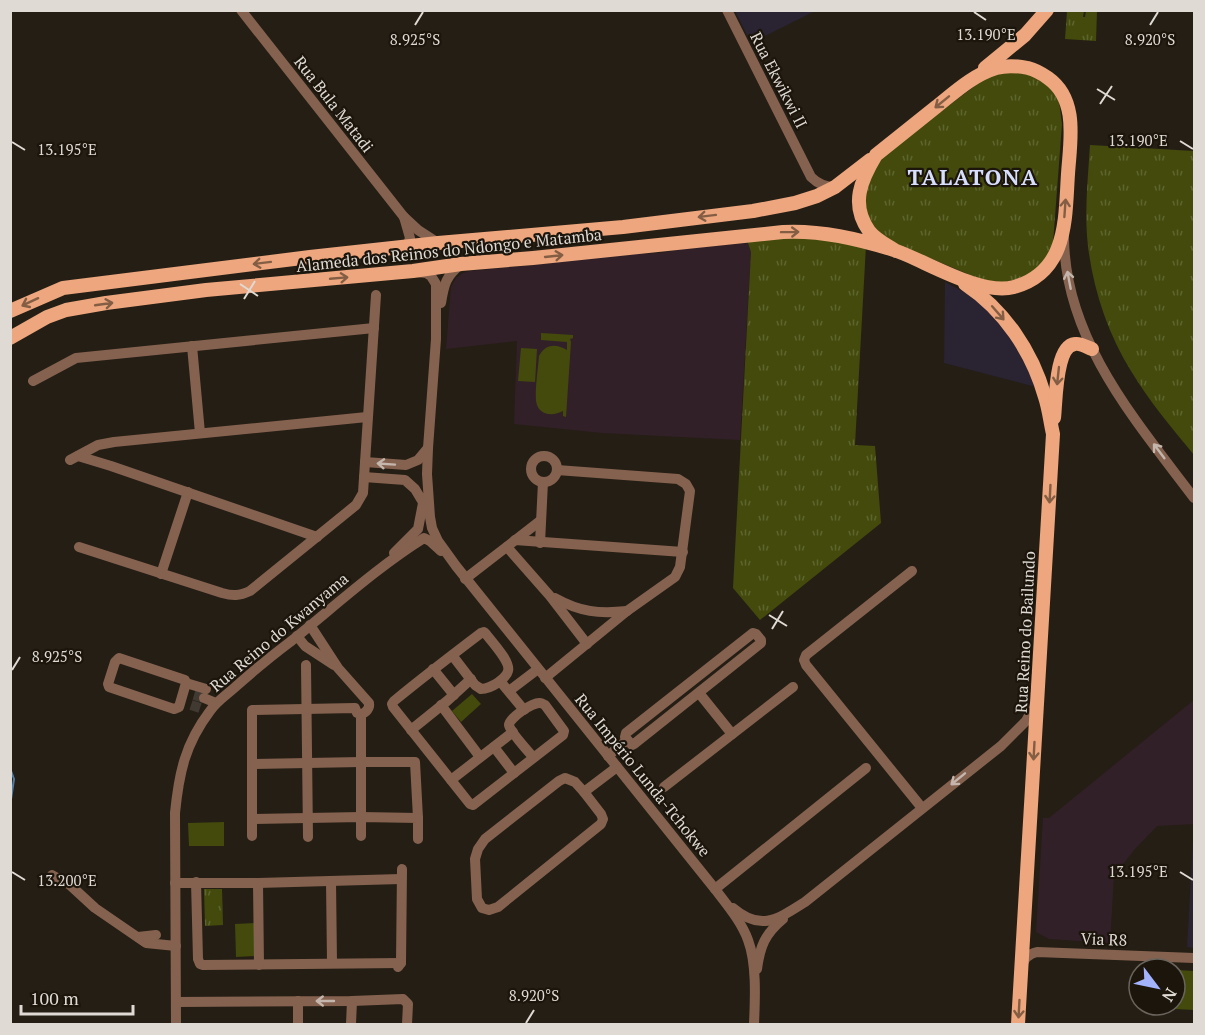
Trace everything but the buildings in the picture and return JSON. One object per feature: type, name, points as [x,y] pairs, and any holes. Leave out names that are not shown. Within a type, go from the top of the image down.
[{"type":"main road","name":"Alameda dos Reinos do Ndongo e Matamba","points":[[10,311],[63,288],[438,243],[623,227],[753,211],[795,203],[835,187],[1025,35],[1047,10]]},
{"type":"main road","points":[[876,155],[859,189],[859,203],[870,231],[883,243],[953,276],[992,288],[1012,287],[1041,273],[1058,248],[1064,231],[1071,130],[1070,113],[1064,95],[1054,82],[1036,70],[1016,66],[998,67],[972,78]]},
{"type":"main road","points":[[753,211],[764,222],[761,230],[756,234]]},
{"type":"main road","name":"Alameda dos Reinos do Ndongo e Matamba","points":[[10,338],[47,317],[66,310],[106,303],[206,290],[413,271],[461,264],[756,234],[794,231],[826,234],[859,240],[896,251]]},
{"type":"main road","points":[[518,237],[510,241],[506,248],[509,255],[518,260]]},
{"type":"main road","points":[[310,257],[303,262],[300,272],[304,277],[312,280]]},
{"type":"main road","name":"Rua Reino do Bailundo","points":[[953,276],[997,310],[1022,345],[1045,397],[1053,434],[1018,1024]]},
{"type":"main road","points":[[63,288],[56,298],[66,310]]},
{"type":"main road","points":[[1053,434],[1059,368],[1065,350],[1077,343],[1092,349]]},
{"type":"street","name":"Rua Bula Matadi","points":[[241,10],[404,217],[424,235],[438,243]]},
{"type":"street","name":"Rua Ekwikwi II","points":[[727,10],[811,177],[820,185],[835,187]]},
{"type":"street","name":"Rua Ekwikwi II","points":[[795,203],[805,197],[810,189],[805,163]]},
{"type":"street","points":[[404,217],[410,238],[407,247]]},
{"type":"street","points":[[1064,231],[1064,252],[1074,301],[1092,349],[1132,415],[1194,498]]},
{"type":"street","name":"Rua Império Lunda-Tchokwe","points":[[436,330],[446,280],[451,272],[461,264]]},
{"type":"street","name":"Rua Império Lunda-Tchokwe","points":[[413,271],[426,273],[436,284],[436,330],[421,534],[456,566]]},
{"type":"street","points":[[79,547],[230,596],[240,596],[250,591],[356,505],[363,493],[376,295]]},
{"type":"street","points":[[33,381],[76,358],[374,328]]},
{"type":"street","points":[[192,346],[200,433]]},
{"type":"street","points":[[317,537],[111,466],[74,458],[98,445],[114,442],[367,417]]},
{"type":"street","points":[[111,466],[102,457],[105,446],[114,442]]},
{"type":"street","points":[[365,462],[406,465],[418,460],[428,448]]},
{"type":"street","points":[[543,456],[553,460],[557,470],[553,478],[543,482],[538,481],[531,470],[535,460],[543,456]]},
{"type":"street","points":[[405,480],[406,465]]},
{"type":"street","points":[[511,694],[587,644],[675,576],[680,567],[690,491],[686,484],[678,479],[557,470]]},
{"type":"street","name":"Rua Império Lunda-Tchokwe","points":[[427,474],[432,528],[438,541],[465,579],[715,889],[740,924],[749,942],[752,957],[755,994],[754,1024]]},
{"type":"street","points":[[364,477],[405,480],[415,489],[424,504]]},
{"type":"street","points":[[540,543],[543,482]]},
{"type":"street","points":[[161,574],[188,492]]},
{"type":"street","points":[[465,579],[540,521]]},
{"type":"street","points":[[421,534],[429,538],[432,528]]},
{"type":"street","name":"Rua Reino do Kwanyama","points":[[176,1024],[176,940],[187,901],[187,886],[175,813],[177,785],[197,698],[297,636],[421,534]]},
{"type":"street","points":[[511,544],[540,543],[683,552]]},
{"type":"street","points":[[511,544],[587,644]]},
{"type":"street","points":[[912,571],[806,655],[804,660],[922,808]]},
{"type":"street","points":[[550,596],[581,610],[606,613],[627,611]]},
{"type":"street","points":[[310,625],[360,704],[361,836]]},
{"type":"street","points":[[452,655],[477,688],[488,688],[507,675],[509,668],[504,658],[484,632],[452,655],[433,669],[392,704],[411,730],[471,805],[563,735],[564,731],[540,703],[524,710],[509,723],[513,732],[533,757]]},
{"type":"street","points":[[753,633],[761,640],[634,744],[632,745],[627,740],[624,735],[626,733],[753,633]]},
{"type":"street","points":[[297,636],[305,646],[338,668]]},
{"type":"street","points":[[305,646],[318,636]]},
{"type":"street","points":[[119,658],[183,679],[197,698],[175,710],[112,688],[108,684],[115,662],[119,658]]},
{"type":"street","points":[[306,665],[308,837]]},
{"type":"street","points":[[433,669],[454,695]]},
{"type":"street","points":[[411,730],[471,679]]},
{"type":"street","points":[[500,681],[524,710]]},
{"type":"street","points":[[664,787],[793,687]]},
{"type":"street","points":[[755,994],[762,942],[771,930],[1021,728],[1031,713],[1038,692]]},
{"type":"street","points":[[699,693],[732,734]]},
{"type":"street","points":[[252,837],[252,710],[307,710],[360,704]]},
{"type":"street","points":[[441,705],[480,757]]},
{"type":"street","points":[[451,780],[513,732]]},
{"type":"street","points":[[608,756],[627,740]]},
{"type":"street","points":[[494,747],[514,773]]},
{"type":"street","points":[[253,764],[415,762],[418,839]]},
{"type":"street","points":[[584,792],[617,767]]},
{"type":"street","points":[[715,889],[866,768]]},
{"type":"street","points":[[562,779],[572,780],[584,792],[601,814],[603,819],[601,824],[498,907],[489,910],[482,908],[477,899],[475,858],[485,839],[562,779]]},
{"type":"street","points":[[253,819],[418,818]]},
{"type":"street","points":[[401,874],[400,965],[200,964],[187,901],[187,886],[331,881],[401,874]]},
{"type":"street","points":[[52,875],[69,885],[95,908],[146,943],[176,940]]},
{"type":"street","points":[[331,881],[332,963]]},
{"type":"street","points":[[258,884],[259,965]]},
{"type":"street","points":[[723,900],[745,917],[762,922],[780,917],[805,902]]},
{"type":"street","points":[[138,937],[160,935],[176,940]]},
{"type":"street","name":"Via R8","points":[[1021,969],[1026,957],[1037,952],[1194,958]]},
{"type":"street","points":[[176,1002],[403,999],[408,1004],[407,1024]]},
{"type":"street","points":[[298,1001],[298,1024]]},
{"type":"street","points":[[351,1024],[352,1001]]},
{"type":"shaded area","points":[[735,11],[815,11],[751,43]]},
{"type":"shaded area","points":[[748,243],[751,251],[740,440],[602,433],[514,424],[517,341],[446,349],[451,287],[456,278],[463,273],[613,255],[659,253]]},
{"type":"shaded area","points":[[945,282],[970,295],[999,321],[1020,352],[1036,387],[944,363]]},
{"type":"shaded area","points":[[1194,700],[1194,824],[1157,826],[1114,876],[1110,943],[1049,939],[1036,932],[1043,818],[1049,818]]},
{"type":"shaded area","points":[[1194,824],[1194,948],[1187,947]]},
{"type":"green space","points":[[1067,11],[1084,11],[1083,17],[1085,17],[1086,11],[1097,11],[1096,41],[1065,39]]},
{"type":"green space","points":[[1000,71],[1029,73],[1049,87],[1059,101],[1062,124],[1053,243],[1047,258],[1033,272],[1000,283],[980,279],[886,240],[869,223],[863,204],[867,182],[878,159],[984,79]]},
{"type":"green space","points":[[1090,145],[1194,151],[1194,455],[1138,382],[1115,342],[1103,311],[1090,262],[1087,234]]},
{"type":"green space","points":[[798,235],[866,245],[855,445],[875,446],[881,523],[760,620],[733,588],[751,252],[748,243],[749,238]]},
{"type":"green space","points":[[541,333],[573,335],[570,339],[566,417],[563,416],[563,411],[546,414],[537,406],[539,356],[545,349],[552,346],[567,350],[567,342],[541,340]]},
{"type":"green space","points":[[521,348],[537,349],[535,382],[518,381]]},
{"type":"green space","points":[[472,694],[481,704],[461,722],[452,711]]},
{"type":"green space","points":[[224,822],[224,846],[189,846],[188,823]]},
{"type":"green space","points":[[204,889],[222,889],[223,925],[205,926]]},
{"type":"green space","points":[[255,923],[255,956],[236,957],[235,924]]},
{"type":"green space","points":[[1187,971],[1194,971],[1194,1010],[1187,1010]]},
{"type":"waterway","points":[[10,768],[14,779],[10,806]]},
{"type":"tunnel","points":[[194,695],[204,698]]},
{"type":"tunnel","points":[[191,705],[200,708]]},
{"type":"district","name":"TALATONA","points":[[973,176]]}]
